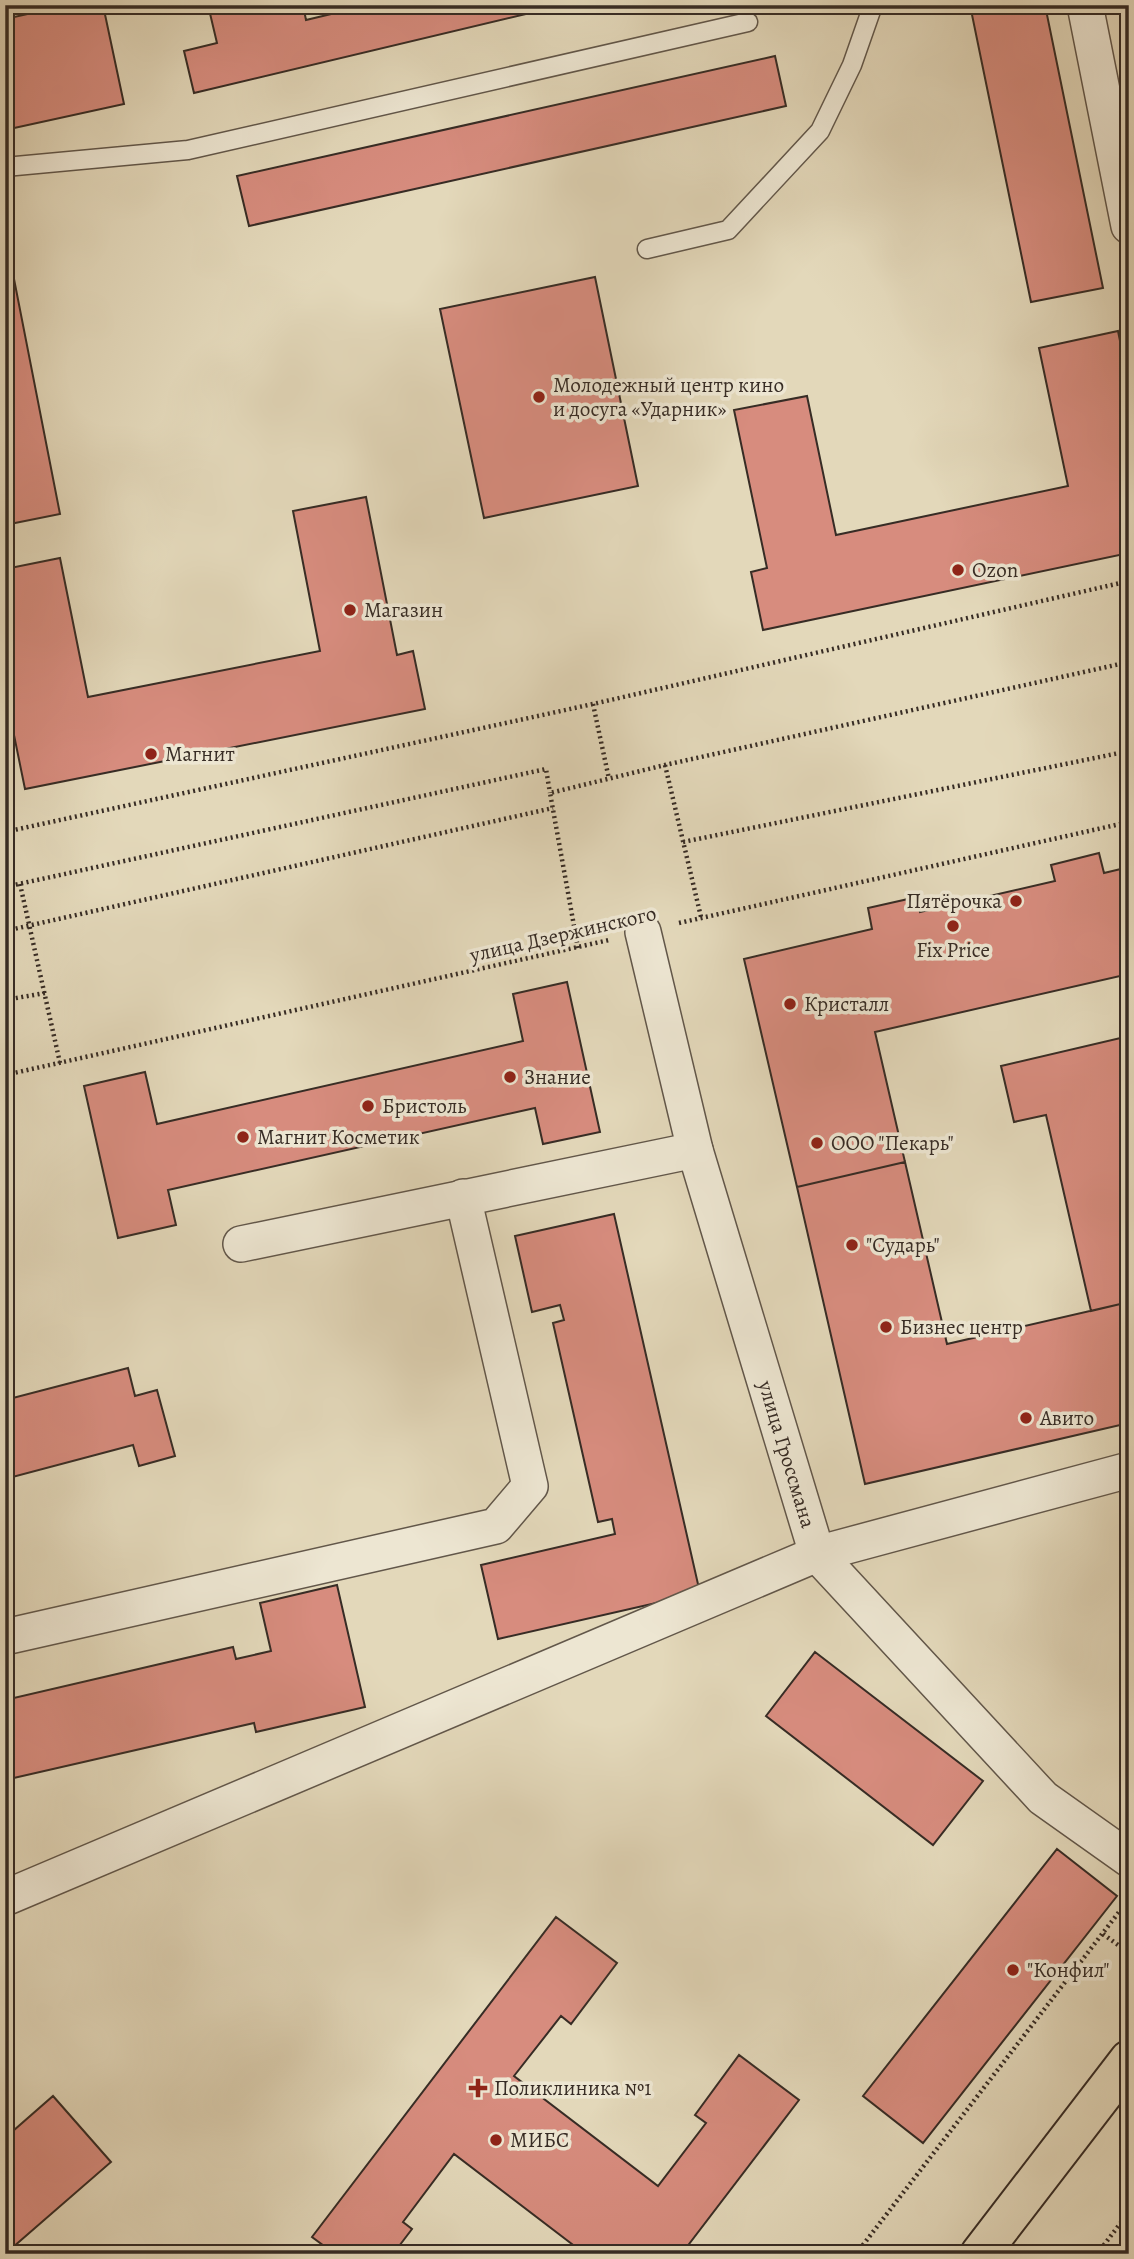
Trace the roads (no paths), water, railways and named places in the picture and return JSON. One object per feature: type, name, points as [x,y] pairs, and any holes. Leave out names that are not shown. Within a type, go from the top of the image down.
[{"type":"main road","points":[[980,2254],[1129,2060]]},
{"type":"street","points":[[1085,5],[1129,226]]},
{"type":"street","name":"улица Гроссмана","points":[[643,932],[695,1150],[817,1554],[1043,1798],[1129,1859]]},
{"type":"street","points":[[241,1244],[695,1150]]},
{"type":"street","points":[[5,1637],[496,1526],[530,1486],[463,1197]]},
{"type":"street","points":[[5,1898],[817,1554],[1129,1470]]},
{"type":"lane","points":[[648,248],[728,230],[756,201],[820,131],[852,65],[873,5]]},
{"type":"lane","points":[[5,167],[188,150],[748,22]]},
{"type":"place","name":"Молодежный центр кино и досуга «Ударник»","points":[[539,397]]},
{"type":"place","name":"Ozon","points":[[958,570]]},
{"type":"place","name":"Магазин","points":[[350,610]]},
{"type":"place","name":"Магнит","points":[[151,754]]},
{"type":"place","name":"Пятёрочка","points":[[1016,901]]},
{"type":"place","name":"Fix Price","points":[[953,926]]},
{"type":"place","name":"Кристалл","points":[[790,1004]]},
{"type":"place","name":"Знание","points":[[510,1077]]},
{"type":"place","name":"Бристоль","points":[[368,1106]]},
{"type":"place","name":"Магнит Косметик","points":[[243,1137]]},
{"type":"place","name":"ООО \"Пекарь\"","points":[[817,1143]]},
{"type":"place","name":"\"Сударь\"","points":[[852,1245]]},
{"type":"place","name":"Бизнес центр","points":[[886,1327]]},
{"type":"place","name":"Авито","points":[[1026,1418]]},
{"type":"place","name":"\"Конфил\"","points":[[1013,1970]]},
{"type":"place","name":"Поликлиника №1","points":[[478,2088]]},
{"type":"place","name":"МИБС","points":[[496,2140]]}]
